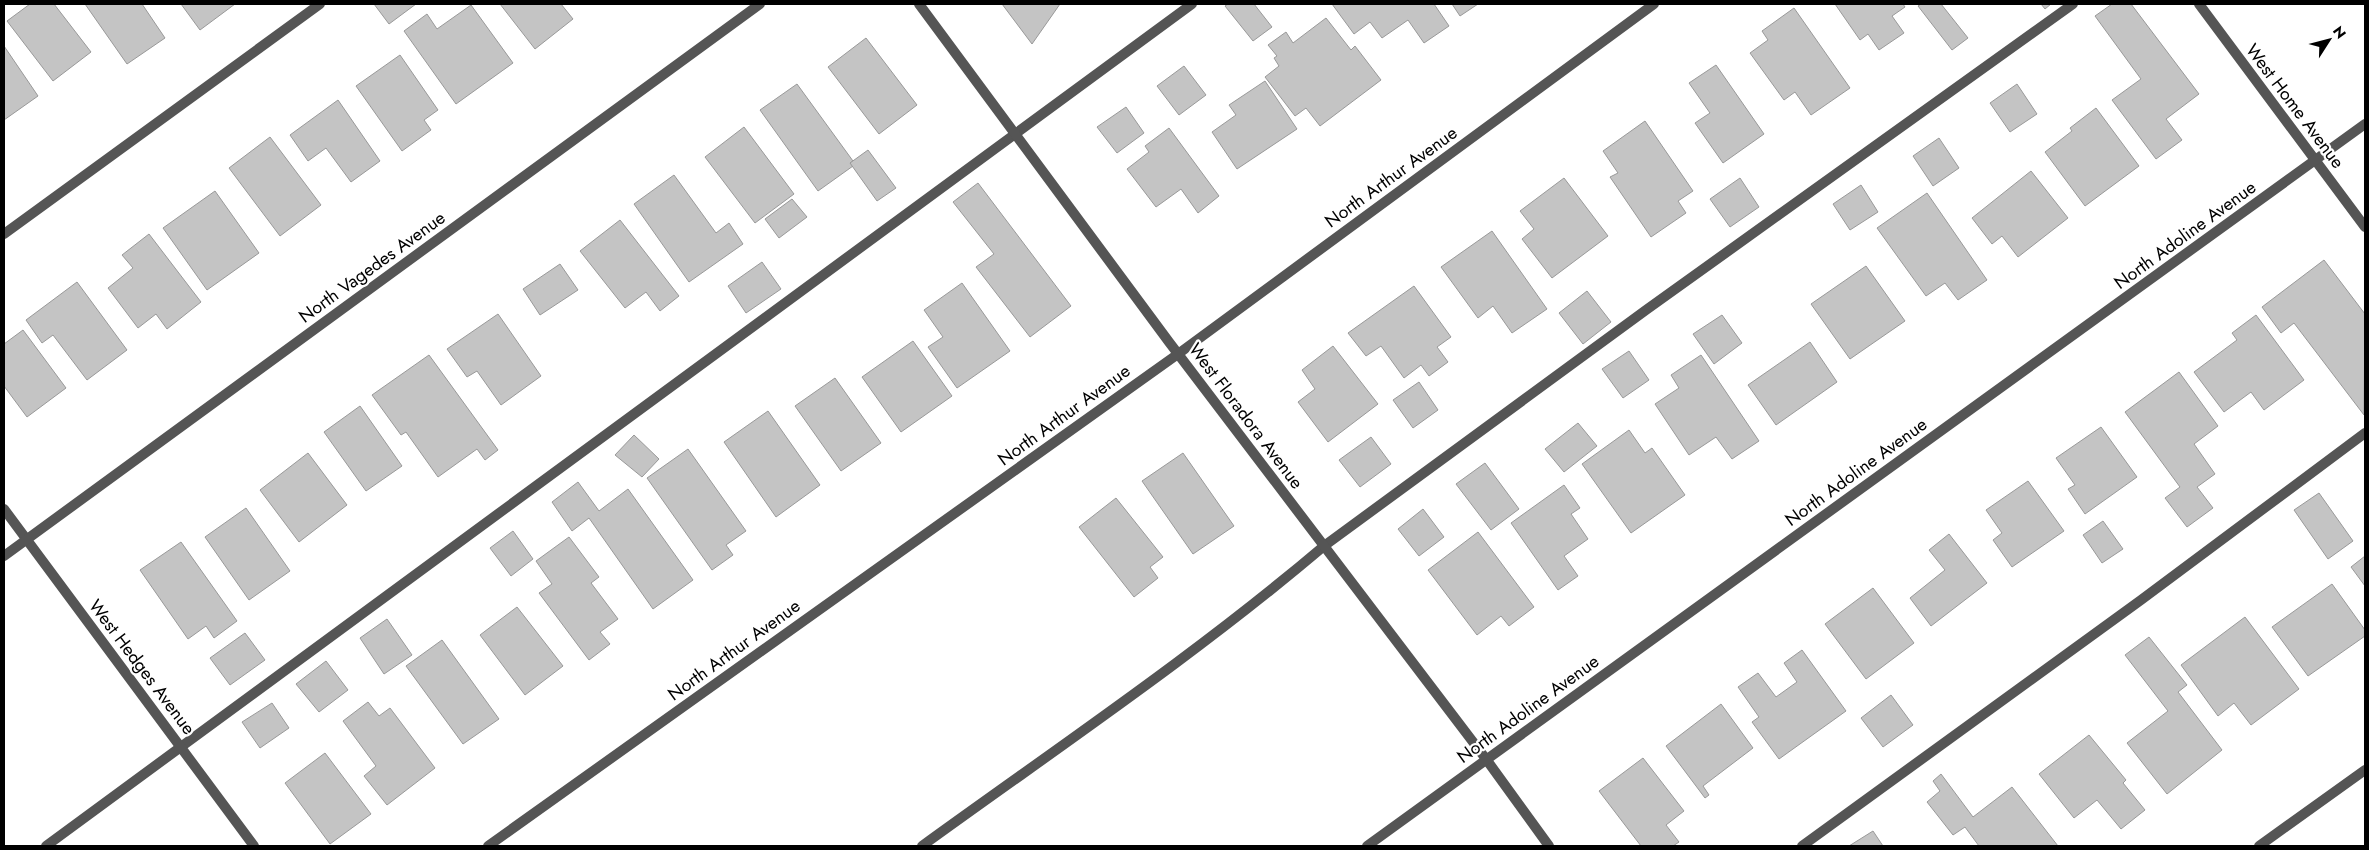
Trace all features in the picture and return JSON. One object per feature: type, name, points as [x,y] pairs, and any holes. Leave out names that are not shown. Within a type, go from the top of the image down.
[{"type":"street","points":[[4,234],[320,4]]},
{"type":"street","name":"North Vagedes Avenue","points":[[4,556],[760,4]]},
{"type":"street","name":"West Floradora Avenue","points":[[919,4],[1178,354],[1486,759],[1549,846]]},
{"type":"street","points":[[46,846],[1192,4]]},
{"type":"street","name":"North Arthur Avenue","points":[[488,846],[1178,354],[1654,4]]},
{"type":"street","points":[[922,846],[1267,593],[1324,546],[1646,310],[2073,4]]},
{"type":"street","name":"West Home Avenue","points":[[2199,4],[2365,227]]},
{"type":"street","name":"North Adoline Avenue","points":[[1367,846],[2365,124]]},
{"type":"street","points":[[1802,846],[2141,600],[2365,433]]},
{"type":"street","name":"West Hedges Avenue","points":[[4,509],[254,846]]},
{"type":"street","points":[[2259,846],[2365,770]]},
{"type":"building","points":[[30,4],[54,4],[91,52],[53,81],[7,21]]},
{"type":"building","points":[[85,4],[142,4],[165,38],[127,64]]},
{"type":"building","points":[[181,4],[235,4],[200,30]]},
{"type":"building","points":[[374,4],[416,4],[389,24]]},
{"type":"building","points":[[500,4],[561,4],[573,19],[535,49]]},
{"type":"building","points":[[1002,4],[1060,4],[1032,44]]},
{"type":"building","points":[[1228,4],[1254,4],[1272,27],[1253,41],[1225,6]]},
{"type":"building","points":[[1332,4],[1434,4],[1449,26],[1424,43],[1408,20],[1382,38],[1370,22],[1354,34]]},
{"type":"building","points":[[1452,4],[1478,4],[1460,16]]},
{"type":"building","points":[[1835,4],[1903,4],[1905,7],[1892,16],[1904,33],[1879,50],[1868,34],[1860,40]]},
{"type":"building","points":[[1921,4],[1941,4],[1968,38],[1952,50],[1918,6]]},
{"type":"building","points":[[2041,4],[2051,4],[2045,9]]},
{"type":"building","points":[[2112,4],[2131,4],[2199,94],[2166,119],[2182,140],[2156,159],[2112,100],[2141,79],[2095,16]]},
{"type":"building","points":[[471,5],[513,63],[456,104],[404,31],[427,14],[437,29]]},
{"type":"building","points":[[1794,8],[1850,88],[1811,115],[1795,92],[1784,100],[1750,53],[1768,40],[1762,31]]},
{"type":"building","points":[[1326,18],[1351,50],[1355,46],[1381,80],[1320,126],[1306,108],[1295,116],[1265,77],[1279,66],[1274,58],[1277,56],[1268,45],[1286,32],[1293,43]]},
{"type":"building","points":[[866,38],[917,105],[879,134],[828,67]]},
{"type":"building","points":[[4,46],[38,96],[4,120]]},
{"type":"building","points":[[400,55],[438,110],[424,120],[431,130],[402,151],[356,86]]},
{"type":"building","points":[[1716,65],[1764,134],[1723,163],[1695,123],[1710,113],[1689,83]]},
{"type":"building","points":[[1184,66],[1206,95],[1179,115],[1157,86]]},
{"type":"building","points":[[1265,81],[1297,129],[1237,169],[1212,132],[1236,115],[1229,105]]},
{"type":"building","points":[[797,84],[853,161],[850,163],[853,166],[818,191],[760,110]]},
{"type":"building","points":[[2017,84],[2037,114],[2010,132],[1990,103]]},
{"type":"building","points":[[338,100],[380,161],[351,182],[326,148],[308,161],[290,135]]},
{"type":"building","points":[[1126,107],[1144,133],[1117,153],[1097,127]]},
{"type":"building","points":[[2096,108],[2139,166],[2085,206],[2045,152],[2072,131],[2070,128]]},
{"type":"building","points":[[1645,121],[1693,191],[1678,201],[1686,213],[1651,237],[1610,177],[1618,173],[1603,151]]},
{"type":"building","points":[[744,127],[794,194],[755,223],[705,157]]},
{"type":"building","points":[[1169,128],[1219,196],[1198,213],[1181,189],[1156,207],[1127,169],[1149,152],[1145,146]]},
{"type":"building","points":[[270,137],[321,205],[280,236],[229,168]]},
{"type":"building","points":[[1939,138],[1959,168],[1933,186],[1913,156]]},
{"type":"building","points":[[868,150],[896,188],[877,201],[850,163]]},
{"type":"building","points":[[2031,171],[2068,218],[2018,257],[2002,236],[1992,244],[1972,218]]},
{"type":"building","points":[[674,175],[716,233],[729,223],[743,244],[689,282],[634,204]]},
{"type":"building","points":[[1564,178],[1608,236],[1552,278],[1522,239],[1534,229],[1520,211]]},
{"type":"building","points":[[1740,178],[1759,207],[1730,227],[1710,199]]},
{"type":"building","points":[[978,183],[1071,306],[1030,337],[976,267],[994,254],[953,202]]},
{"type":"building","points":[[1861,185],[1878,212],[1850,230],[1833,204]]},
{"type":"building","points":[[215,191],[259,253],[207,290],[163,228]]},
{"type":"building","points":[[1927,193],[1987,280],[1958,300],[1945,283],[1926,296],[1877,228]]},
{"type":"building","points":[[792,199],[807,217],[779,238],[765,219]]},
{"type":"building","points":[[620,220],[679,296],[660,311],[646,292],[625,308],[580,251]]},
{"type":"building","points":[[1492,231],[1547,309],[1512,333],[1493,306],[1478,318],[1441,267]]},
{"type":"building","points":[[149,234],[201,302],[167,329],[156,314],[138,328],[108,288],[133,268],[122,255]]},
{"type":"building","points":[[2324,260],[2365,314],[2364,415],[2294,323],[2281,333],[2262,307]]},
{"type":"building","points":[[762,262],[781,289],[746,313],[728,286]]},
{"type":"building","points":[[560,264],[578,290],[540,315],[523,289]]},
{"type":"building","points":[[1866,266],[1905,321],[1850,359],[1811,304]]},
{"type":"building","points":[[77,282],[127,350],[87,380],[53,335],[42,343],[26,320]]},
{"type":"building","points":[[962,283],[1010,351],[957,388],[928,347],[943,337],[924,310]]},
{"type":"building","points":[[1414,286],[1451,337],[1437,347],[1448,362],[1429,376],[1421,365],[1404,378],[1381,346],[1366,356],[1348,333]]},
{"type":"building","points":[[1587,291],[1611,322],[1583,344],[1559,313]]},
{"type":"building","points":[[498,314],[541,376],[501,405],[477,371],[467,377],[447,349]]},
{"type":"building","points":[[1722,315],[1742,343],[1714,364],[1693,334]]},
{"type":"building","points":[[2256,315],[2304,380],[2264,410],[2251,392],[2224,412],[2194,372],[2237,340],[2232,333]]},
{"type":"building","points":[[23,330],[66,388],[27,417],[4,386],[4,344]]},
{"type":"building","points":[[913,341],[952,396],[901,432],[862,377]]},
{"type":"building","points":[[1810,342],[1837,382],[1776,425],[1748,385]]},
{"type":"building","points":[[1333,346],[1378,404],[1328,442],[1298,402],[1315,389],[1302,370]]},
{"type":"building","points":[[1629,351],[1649,380],[1623,398],[1602,369]]},
{"type":"building","points":[[429,355],[498,450],[485,460],[477,449],[438,477],[406,432],[401,435],[372,395]]},
{"type":"building","points":[[1701,355],[1759,441],[1732,459],[1716,437],[1689,455],[1655,404],[1679,388],[1671,375]]},
{"type":"building","points":[[2179,372],[2218,426],[2194,444],[2215,474],[2197,487],[2213,508],[2187,527],[2165,498],[2180,487],[2125,412]]},
{"type":"building","points":[[835,378],[881,443],[841,471],[795,406]]},
{"type":"building","points":[[1419,382],[1438,410],[1413,428],[1393,400]]},
{"type":"building","points":[[360,406],[402,466],[366,491],[324,432]]},
{"type":"building","points":[[768,411],[820,485],[776,517],[724,442]]},
{"type":"building","points":[[1578,423],[1597,446],[1564,472],[1545,449]]},
{"type":"building","points":[[2101,427],[2137,477],[2085,514],[2068,489],[2075,485],[2056,458]]},
{"type":"building","points":[[1629,430],[1645,453],[1652,448],[1685,495],[1631,533],[1582,464]]},
{"type":"building","points":[[634,435],[659,459],[642,477],[615,455]]},
{"type":"building","points":[[1371,437],[1391,464],[1360,487],[1339,460]]},
{"type":"building","points":[[688,449],[746,531],[726,545],[733,555],[712,570],[647,478]]},
{"type":"building","points":[[308,453],[347,505],[299,542],[260,490]]},
{"type":"building","points":[[1183,453],[1234,526],[1193,554],[1142,481]]},
{"type":"building","points":[[1485,463],[1519,509],[1491,530],[1456,484]]},
{"type":"building","points":[[2028,481],[2064,531],[2012,567],[1993,540],[2002,533],[1986,510]]},
{"type":"building","points":[[578,482],[599,511],[628,489],[693,580],[653,609],[589,518],[572,531],[552,502]]},
{"type":"building","points":[[1564,485],[1580,508],[1571,514],[1588,539],[1564,556],[1578,576],[1558,590],[1511,523]]},
{"type":"building","points":[[2319,493],[2353,541],[2328,559],[2294,510]]},
{"type":"building","points":[[1116,498],[1163,557],[1150,567],[1158,578],[1134,597],[1079,527]]},
{"type":"building","points":[[246,508],[290,571],[249,600],[205,537]]},
{"type":"building","points":[[1423,509],[1444,537],[1419,556],[1398,529]]},
{"type":"building","points":[[2103,521],[2123,549],[2102,563],[2083,535]]},
{"type":"building","points":[[513,531],[533,559],[511,576],[490,548]]},
{"type":"building","points":[[1478,532],[1534,607],[1509,626],[1501,616],[1477,635],[1428,570]]},
{"type":"building","points":[[1949,534],[1987,583],[1931,626],[1910,598],[1945,570],[1929,550]]},
{"type":"building","points":[[569,537],[599,577],[591,583],[618,619],[600,632],[610,644],[589,660],[539,593],[552,584],[536,561]]},
{"type":"building","points":[[181,542],[237,621],[214,638],[206,626],[188,639],[140,570]]},
{"type":"building","points":[[2365,556],[2365,586],[2351,567]]},
{"type":"building","points":[[2332,584],[2365,630],[2365,636],[2308,676],[2272,627]]},
{"type":"building","points":[[1873,588],[1914,643],[1866,679],[1825,624]]},
{"type":"building","points":[[517,607],[563,666],[525,695],[480,635]]},
{"type":"building","points":[[2245,617],[2299,689],[2251,725],[2234,703],[2218,716],[2181,665]]},
{"type":"building","points":[[387,619],[412,655],[384,674],[360,638]]},
{"type":"building","points":[[245,633],[265,660],[230,685],[210,658]]},
{"type":"building","points":[[2149,637],[2187,685],[2178,692],[2222,750],[2167,794],[2127,743],[2168,711],[2125,655]]},
{"type":"building","points":[[442,640],[499,719],[463,744],[406,666]]},
{"type":"building","points":[[1802,650],[1846,711],[1779,759],[1752,722],[1759,717],[1738,687],[1758,673],[1776,697],[1797,682],[1784,663]]},
{"type":"building","points":[[326,661],[348,690],[319,712],[296,684]]},
{"type":"building","points":[[1891,695],[1913,725],[1883,747],[1861,718]]},
{"type":"building","points":[[368,702],[379,716],[390,708],[435,768],[387,805],[364,776],[376,766],[343,721]]},
{"type":"building","points":[[272,703],[289,728],[260,748],[242,722]]},
{"type":"building","points":[[1721,704],[1753,748],[1703,786],[1709,795],[1705,798],[1666,746]]},
{"type":"building","points":[[2089,735],[2126,780],[2123,783],[2145,810],[2121,829],[2097,800],[2074,818],[2039,774]]},
{"type":"building","points":[[325,753],[371,814],[330,844],[285,783]]},
{"type":"building","points":[[1643,758],[1684,811],[1666,825],[1679,842],[1673,846],[1641,846],[1599,791]]},
{"type":"building","points":[[1941,774],[1973,817],[2012,787],[2058,846],[1979,846],[1965,827],[1953,835],[1927,802],[1940,791],[1933,781]]},
{"type":"building","points":[[1873,831],[1883,846],[1849,846]]}]
